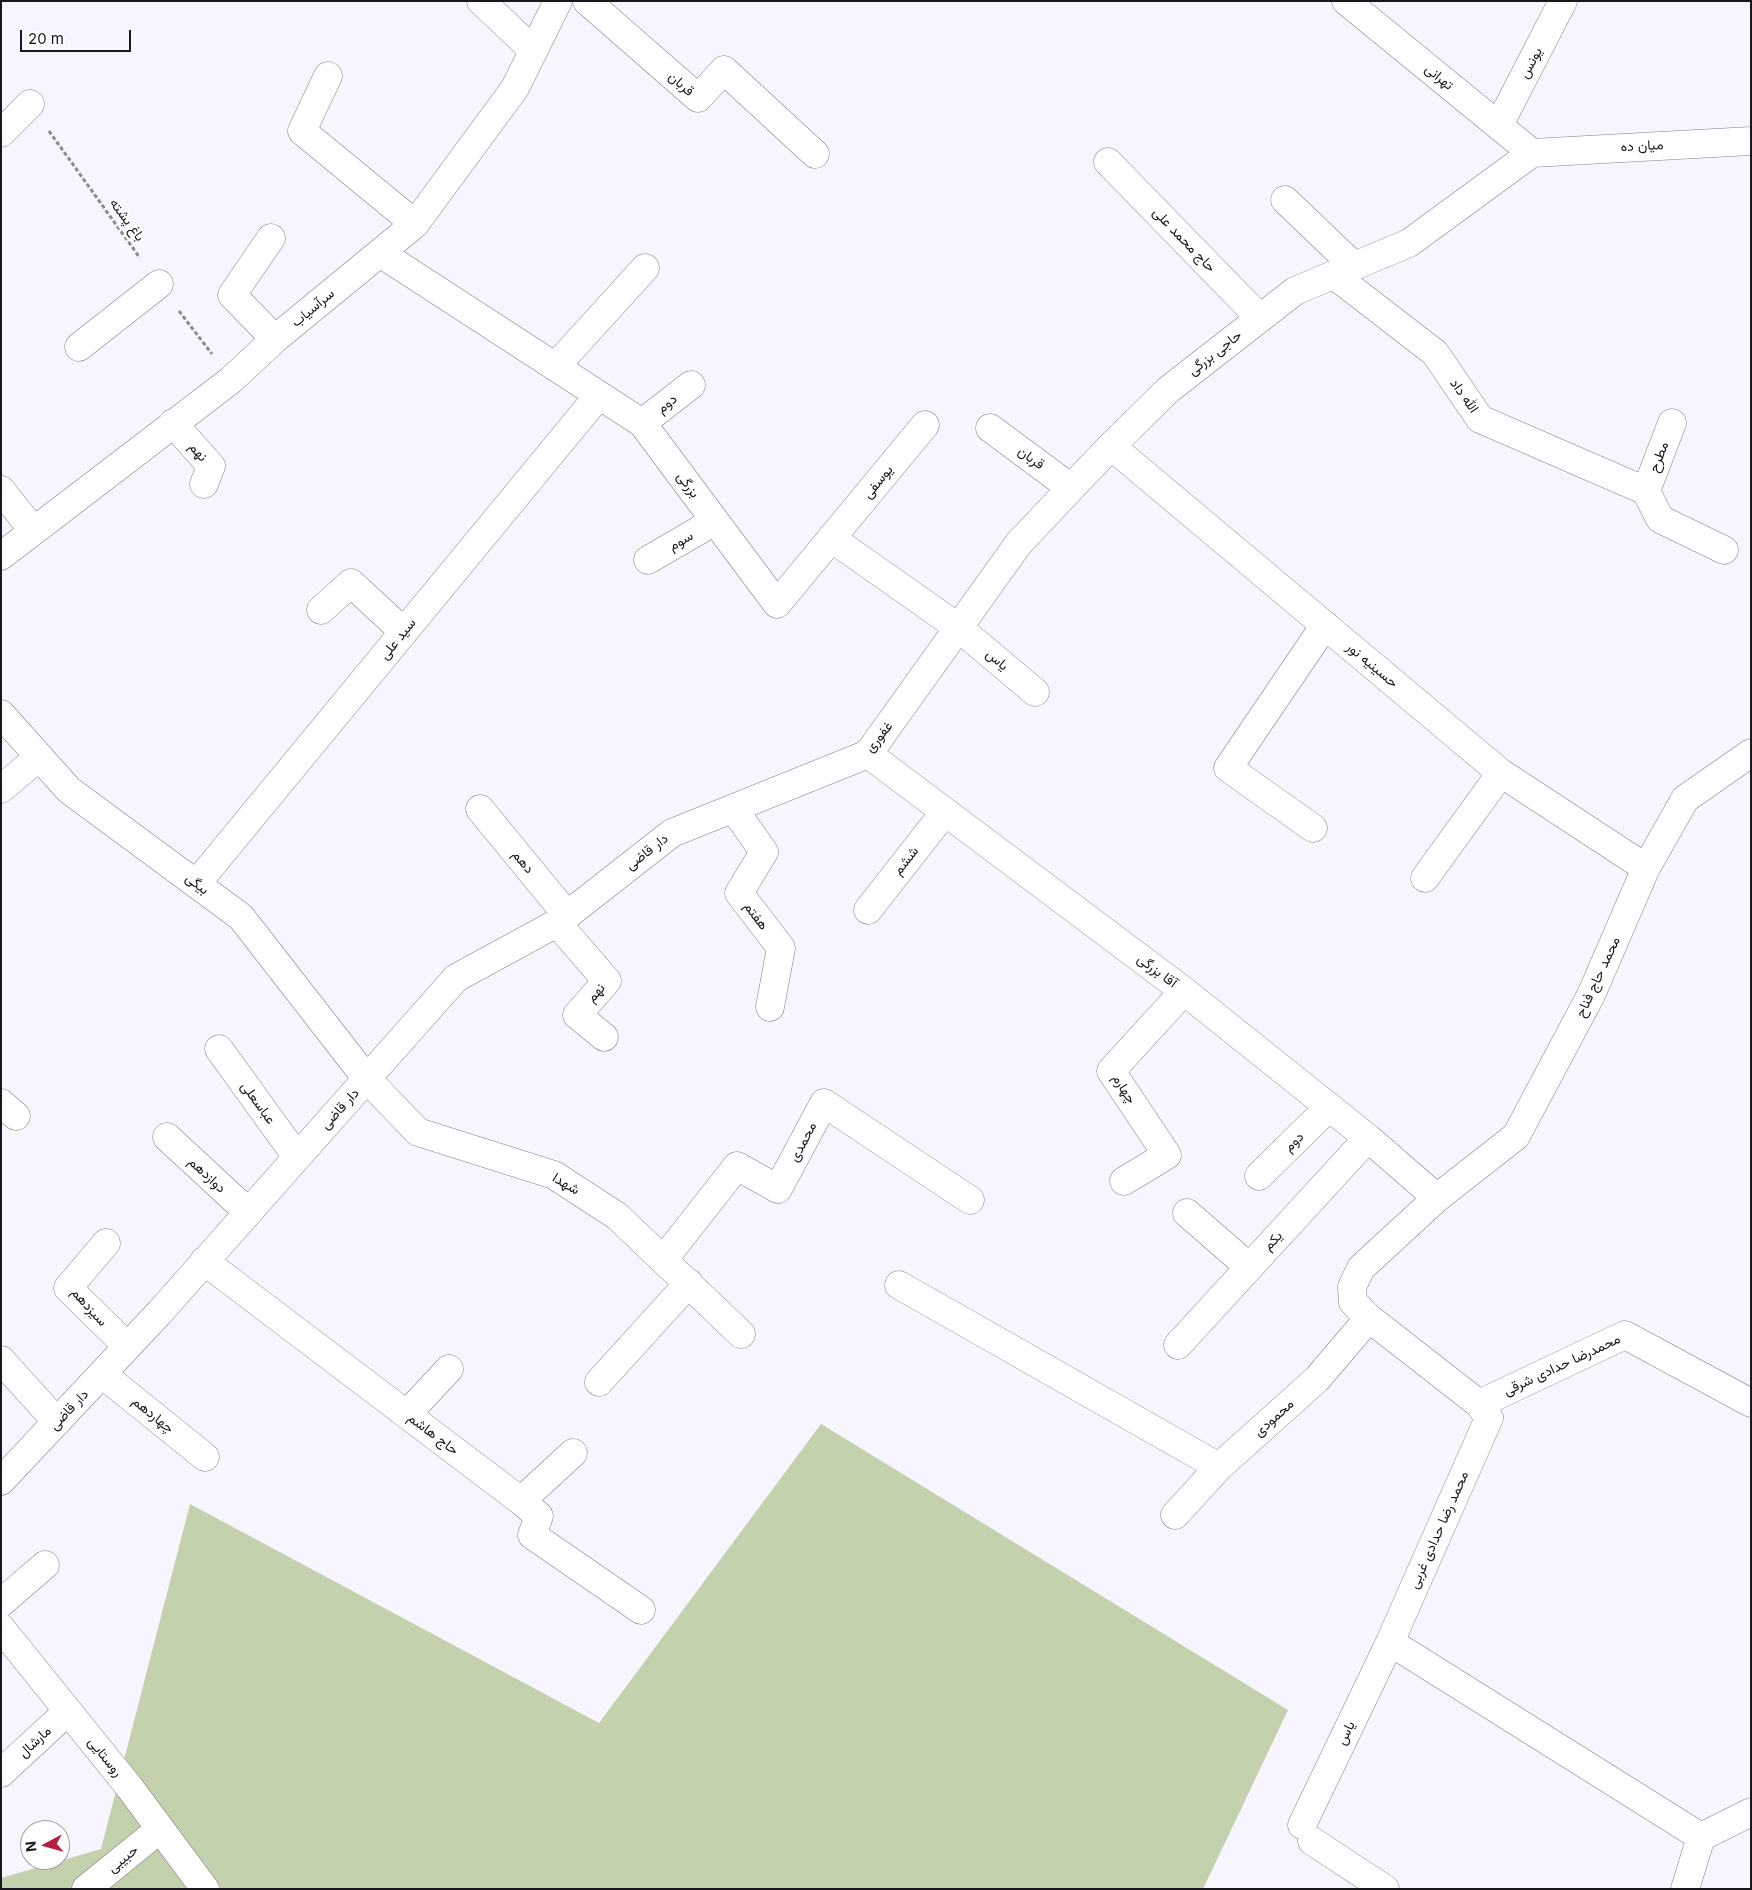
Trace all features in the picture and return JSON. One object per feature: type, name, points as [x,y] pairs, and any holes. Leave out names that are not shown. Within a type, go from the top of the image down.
[{"type":"street","points":[[481,1],[533,50]]},
{"type":"street","name":"سرآسیاب","points":[[1,556],[231,380],[276,339],[414,224],[515,88],[558,1]]},
{"type":"street","name":"قربان","points":[[587,1],[698,98],[724,70],[815,154]]},
{"type":"street","name":"تهرانی","points":[[1346,1],[1532,153]]},
{"type":"street","name":"یونس","points":[[1498,125],[1563,1]]},
{"type":"street","points":[[328,76],[302,131],[414,224]]},
{"type":"street","points":[[1,133],[30,104]]},
{"type":"street","name":"میان ده","points":[[1532,153],[1751,141]]},
{"type":"street","name":"حاجی بزرگی","points":[[959,628],[1020,543],[1111,446],[1168,390],[1295,291],[1409,243],[1532,153]]},
{"type":"street","name":"حاج محمد علی","points":[[1108,162],[1260,318]]},
{"type":"street","name":"الله داد","points":[[1285,200],[1344,271],[1434,353],[1480,419],[1646,491]]},
{"type":"street","points":[[271,238],[232,295],[276,339]]},
{"type":"street","name":"بزرگی","points":[[380,253],[642,423],[777,604],[831,538]]},
{"type":"street","points":[[555,367],[645,268]]},
{"type":"street","points":[[78,347],[159,284]]},
{"type":"street","name":"دوم","points":[[642,423],[690,385]]},
{"type":"street","name":"سید علی","points":[[197,884],[599,395]]},
{"type":"street","name":"نهم","points":[[173,423],[211,466],[204,484]]},
{"type":"street","name":"مطرح","points":[[1646,491],[1672,423]]},
{"type":"street","name":"یوسفی","points":[[831,538],[925,425]]},
{"type":"street","name":"قربان","points":[[990,428],[1071,488]]},
{"type":"street","name":"حسینیه نور","points":[[1111,446],[1501,773],[1646,868]]},
{"type":"street","points":[[1,490],[33,530]]},
{"type":"street","points":[[1646,491],[1660,519],[1724,550]]},
{"type":"street","name":"سوم","points":[[648,560],[715,521]]},
{"type":"street","points":[[831,538],[959,628]]},
{"type":"street","points":[[321,610],[351,583],[404,632]]},
{"type":"street","points":[[1313,828],[1228,768],[1325,626]]},
{"type":"street","name":"یاس","points":[[959,628],[1035,692]]},
{"type":"street","name":"غفوری","points":[[733,808],[868,754],[959,628]]},
{"type":"street","name":"بیگی","points":[[1,714],[69,790],[241,917],[367,1079]]},
{"type":"street","name":"محمد حاج فناح","points":[[1484,1411],[1369,1318],[1353,1302],[1352,1287],[1362,1268],[1437,1198],[1516,1136],[1591,995],[1646,868],[1685,799],[1751,753]]},
{"type":"street","name":"آقا بزرگی","points":[[868,754],[1184,991],[1328,1108],[1368,1138],[1437,1198]]},
{"type":"street","points":[[1,790],[39,757]]},
{"type":"street","points":[[1425,878],[1501,773]]},
{"type":"street","name":"دار قاضی","points":[[1,1481],[204,1262],[456,978],[562,919],[672,832],[733,808]]},
{"type":"street","name":"هفتم","points":[[733,808],[764,852],[739,893],[781,948],[770,1006]]},
{"type":"street","name":"دهم","points":[[480,809],[562,919]]},
{"type":"street","name":"ششم","points":[[868,910],[944,812]]},
{"type":"street","name":"نهم","points":[[562,919],[608,981],[577,1015],[604,1037]]},
{"type":"street","name":"چهارم","points":[[1124,1182],[1167,1155],[1111,1071],[1184,991]]},
{"type":"street","name":"عباسعلی","points":[[219,1049],[297,1157]]},
{"type":"street","name":"شهدا","points":[[367,1079],[418,1132],[554,1175],[617,1216],[741,1334]]},
{"type":"street","name":"محمدی","points":[[664,1259],[737,1166],[778,1189],[824,1104],[970,1200]]},
{"type":"street","name":"دوم","points":[[1260,1176],[1328,1108]]},
{"type":"street","name":"دوازدهم","points":[[166,1137],[248,1212]]},
{"type":"street","name":"یکم","points":[[1178,1344],[1368,1138]]},
{"type":"street","points":[[1186,1213],[1249,1267]]},
{"type":"street","name":"سیزدهم","points":[[106,1243],[68,1288],[127,1346]]},
{"type":"street","name":"حاج هاشم","points":[[204,1262],[522,1501],[539,1516],[532,1535],[641,1610]]},
{"type":"street","points":[[599,1382],[689,1283]]},
{"type":"street","points":[[899,1286],[1219,1467]]},
{"type":"street","name":"محمودی","points":[[1175,1515],[1219,1467],[1317,1379],[1369,1318]]},
{"type":"street","name":"محمدرضا حدادی شرقی","points":[[1484,1411],[1624,1336],[1751,1403]]},
{"type":"street","points":[[1,1360],[57,1422]]},
{"type":"street","points":[[407,1414],[449,1369]]},
{"type":"street","name":"چهاردهم","points":[[102,1374],[204,1457]]},
{"type":"street","name":"محمد رضا حدادی غربی","points":[[1390,1642],[1484,1411]]},
{"type":"street","points":[[522,1501],[574,1453]]},
{"type":"street","points":[[1,1604],[46,1565]]},
{"type":"street","name":"روستایی","points":[[1,1628],[68,1711],[205,1889]]},
{"type":"street","points":[[1390,1642],[1702,1837]]},
{"type":"street","name":"یاس","points":[[1385,1889],[1307,1833],[1390,1642]]},
{"type":"street","name":"مارشال","points":[[1,1773],[68,1711]]},
{"type":"street","points":[[1685,1889],[1702,1837],[1751,1812]]},
{"type":"street","name":"حبیبی","points":[[86,1889],[160,1829]]},
{"type":"path","name":"باغ پشته","points":[[30,104],[159,284],[231,380]]},
{"type":"green space","points":[[821,1424],[1288,1710],[1203,1889],[1,1889],[1,1878],[29,1870],[70,1870],[70,1858],[101,1849],[190,1504],[599,1723]]}]
